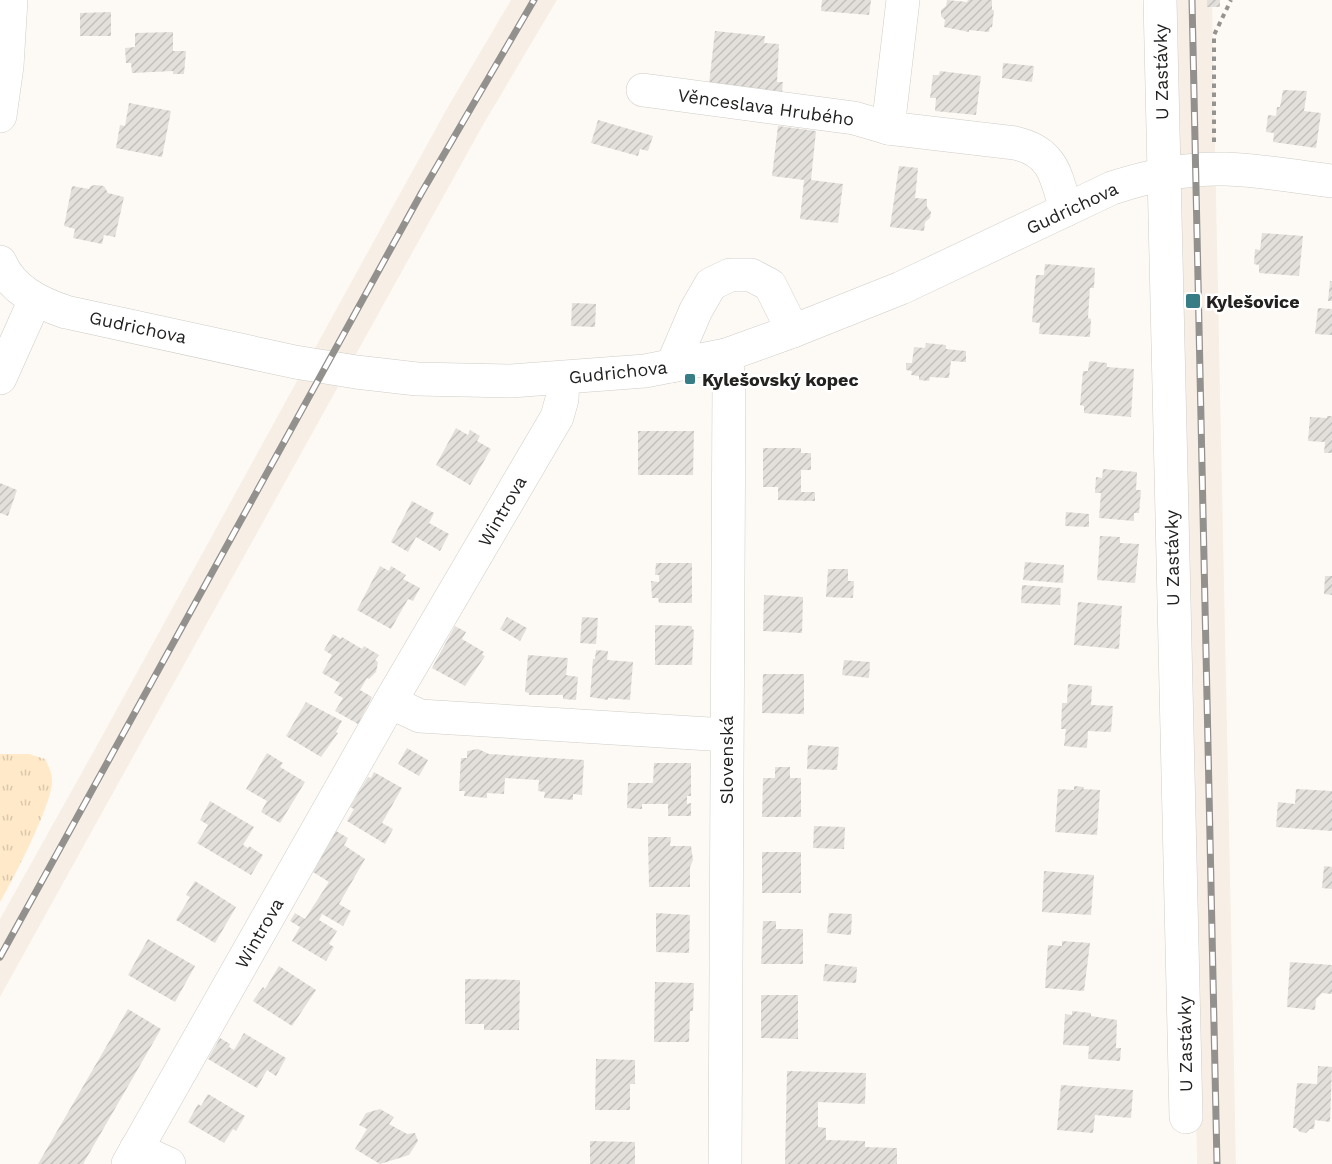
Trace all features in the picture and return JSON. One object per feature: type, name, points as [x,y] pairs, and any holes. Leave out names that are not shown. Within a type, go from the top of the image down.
[{"type":"street","points":[[0,116],[7,66],[11,0]]},
{"type":"street","points":[[888,128],[903,0]]},
{"type":"street","name":"U Zastávky","points":[[1160,0],[1186,1117]]},
{"type":"street","name":"Věnceslava Hrubého","points":[[643,90],[854,118],[888,128],[1031,146],[1046,157],[1055,171],[1066,210]]},
{"type":"street","name":"Gudrichova","points":[[0,262],[4,272],[13,282],[35,300],[66,312],[295,362],[417,379],[512,381],[563,378],[645,371],[726,355],[794,331],[901,288],[1112,188],[1137,179],[1163,174],[1214,170],[1259,172],[1332,181]]},
{"type":"street","points":[[672,366],[696,310],[711,284],[730,275],[751,275],[770,285],[794,331]]},
{"type":"street","points":[[0,378],[35,300]]},
{"type":"street","name":"Slovenská","points":[[725,1164],[729,382],[726,355]]},
{"type":"street","name":"Wintrova","points":[[132,1156],[390,702],[556,417],[562,399],[563,378]]},
{"type":"street","points":[[390,702],[420,716],[726,735]]},
{"type":"street","points":[[132,1156],[169,1164]]},
{"type":"path","points":[[1214,170],[1214,35],[1231,0]]},
{"type":"shaded area","points":[[511,0],[557,0],[483,125],[0,997],[0,919],[449,105]]},
{"type":"shaded area","points":[[1173,0],[1212,0],[1236,1164],[1197,1164]]},
{"type":"green space","points":[[0,754],[29,754],[45,759],[52,781],[39,824],[0,902]]},
{"type":"building","points":[[822,0],[871,0],[869,15],[821,11]]},
{"type":"building","points":[[947,0],[967,2],[968,0],[992,0],[992,10],[994,10],[992,28],[990,27],[989,32],[969,30],[969,32],[944,27],[945,20],[941,16],[941,10],[946,6]]},
{"type":"building","points":[[1207,0],[1220,0],[1220,7],[1207,7]]},
{"type":"building","points":[[111,12],[111,36],[80,36],[80,13]]},
{"type":"building","points":[[715,31],[765,36],[764,43],[779,44],[777,82],[783,82],[781,102],[708,93]]},
{"type":"building","points":[[173,32],[173,51],[186,51],[184,74],[173,74],[173,71],[132,73],[131,63],[126,63],[125,48],[135,47],[135,33]]},
{"type":"building","points":[[1003,63],[1034,66],[1032,82],[1002,78]]},
{"type":"building","points":[[940,71],[981,76],[976,115],[935,111],[936,98],[930,98],[933,75],[939,75]]},
{"type":"building","points":[[1283,90],[1307,91],[1304,111],[1321,113],[1316,148],[1273,142],[1274,133],[1266,132],[1268,115],[1276,116]]},
{"type":"building","points":[[129,103],[171,111],[162,157],[116,148],[120,125],[125,126]]},
{"type":"building","points":[[598,120],[653,136],[648,151],[640,149],[638,156],[591,143]]},
{"type":"building","points":[[778,126],[816,131],[811,180],[843,184],[838,223],[800,219],[804,180],[772,176]]},
{"type":"building","points":[[899,166],[918,168],[915,198],[927,199],[927,207],[931,212],[930,218],[925,222],[924,231],[890,227]]},
{"type":"building","points":[[95,185],[104,186],[108,193],[124,197],[115,237],[104,235],[102,244],[73,238],[75,229],[64,226],[72,186],[89,189]]},
{"type":"building","points":[[1262,233],[1303,236],[1299,276],[1259,273],[1259,265],[1254,264],[1255,249],[1260,250]]},
{"type":"building","points":[[1045,264],[1095,268],[1094,288],[1090,288],[1088,318],[1091,319],[1090,337],[1039,334],[1040,323],[1032,322],[1036,275],[1044,275]]},
{"type":"building","points":[[1330,281],[1332,281],[1332,301],[1328,301]]},
{"type":"building","points":[[572,303],[596,304],[595,327],[571,326]]},
{"type":"building","points":[[1318,308],[1332,309],[1332,335],[1315,334]]},
{"type":"building","points":[[926,343],[946,345],[946,349],[966,351],[966,362],[951,361],[949,378],[930,377],[929,381],[919,380],[919,376],[911,375],[912,371],[906,370],[906,363],[912,363],[914,347],[925,348]]},
{"type":"building","points":[[1091,361],[1107,363],[1107,367],[1134,369],[1131,417],[1084,413],[1084,406],[1080,405],[1083,371],[1088,371]]},
{"type":"building","points":[[1327,416],[1332,416],[1332,453],[1324,453],[1325,442],[1308,441],[1310,417],[1327,418]]},
{"type":"building","points":[[456,428],[468,435],[470,430],[480,436],[477,441],[491,449],[470,485],[436,465]]},
{"type":"building","points":[[638,431],[694,431],[693,475],[638,475]]},
{"type":"building","points":[[763,448],[801,448],[801,453],[811,453],[811,470],[801,470],[801,492],[815,492],[815,501],[778,500],[778,487],[763,487]]},
{"type":"building","points":[[1103,469],[1137,472],[1136,490],[1141,490],[1139,513],[1134,513],[1134,521],[1099,518],[1101,493],[1095,493],[1096,477],[1102,478]]},
{"type":"building","points":[[0,483],[17,490],[8,516],[0,513]]},
{"type":"building","points":[[412,501],[434,513],[429,523],[449,534],[440,551],[416,537],[408,552],[391,542]]},
{"type":"building","points":[[1066,512],[1089,514],[1089,527],[1065,526]]},
{"type":"building","points":[[1100,536],[1120,537],[1120,543],[1139,544],[1135,583],[1097,580]]},
{"type":"building","points":[[1025,562],[1064,565],[1063,583],[1023,580]]},
{"type":"building","points":[[656,563],[692,563],[692,603],[659,603],[658,598],[652,598],[651,581],[659,582],[659,575],[655,575]]},
{"type":"building","points":[[380,566],[389,571],[391,566],[406,575],[403,579],[420,588],[413,601],[408,599],[391,629],[357,610]]},
{"type":"building","points":[[828,569],[848,569],[848,581],[854,581],[853,598],[826,597]]},
{"type":"building","points":[[1325,576],[1332,576],[1332,595],[1324,594]]},
{"type":"building","points":[[1022,585],[1061,588],[1060,605],[1021,603]]},
{"type":"building","points":[[764,595],[803,597],[802,633],[763,631]]},
{"type":"building","points":[[1078,602],[1122,606],[1119,649],[1074,645]]},
{"type":"building","points":[[507,617],[527,628],[520,641],[500,629]]},
{"type":"building","points":[[582,617],[598,618],[596,644],[580,643]]},
{"type":"building","points":[[655,625],[692,626],[694,630],[692,665],[655,665]]},
{"type":"building","points":[[455,626],[466,632],[462,639],[484,652],[482,655],[485,656],[465,686],[432,668]]},
{"type":"building","points":[[333,634],[362,649],[364,646],[379,655],[375,660],[378,662],[376,672],[369,679],[367,678],[360,690],[372,697],[358,724],[335,711],[343,698],[334,693],[340,683],[322,673],[332,655],[324,650]]},
{"type":"building","points":[[596,650],[608,651],[607,660],[633,662],[630,700],[590,697],[593,659],[595,659]]},
{"type":"building","points":[[528,655],[568,658],[566,675],[578,677],[576,700],[563,699],[563,695],[529,695],[525,692]]},
{"type":"building","points":[[844,660],[870,662],[869,678],[842,675]]},
{"type":"building","points":[[763,674],[804,674],[804,714],[762,713]]},
{"type":"building","points":[[1068,684],[1092,686],[1091,705],[1113,706],[1111,732],[1088,731],[1087,748],[1064,746],[1066,729],[1061,729],[1062,703],[1067,703]]},
{"type":"building","points":[[306,702],[342,721],[336,732],[338,733],[321,757],[286,736]]},
{"type":"building","points":[[808,745],[839,747],[837,770],[807,769]]},
{"type":"building","points":[[407,748],[428,760],[419,776],[398,764]]},
{"type":"building","points":[[478,749],[489,754],[584,760],[582,795],[573,794],[573,800],[544,798],[545,792],[538,791],[539,780],[505,778],[504,794],[487,793],[487,798],[464,796],[465,791],[459,791],[461,758],[467,758],[467,751]]},
{"type":"building","points":[[267,753],[283,763],[280,767],[305,782],[280,823],[261,812],[267,801],[246,789]]},
{"type":"building","points":[[654,763],[691,763],[691,796],[687,796],[687,804],[691,803],[691,816],[668,816],[668,804],[642,804],[642,809],[627,808],[628,783],[653,783]]},
{"type":"building","points":[[775,767],[790,767],[790,778],[801,778],[801,817],[762,817],[763,778],[775,778]]},
{"type":"building","points":[[374,772],[402,788],[382,823],[393,829],[385,844],[347,821],[354,809],[350,807],[368,777],[371,778]]},
{"type":"building","points":[[1074,786],[1100,790],[1097,835],[1055,832],[1058,789],[1074,790]]},
{"type":"building","points":[[1296,789],[1332,791],[1332,831],[1276,827],[1278,802],[1295,804]]},
{"type":"building","points":[[210,801],[254,827],[243,845],[263,855],[251,875],[197,843],[208,825],[200,820]]},
{"type":"building","points":[[814,826],[845,827],[844,849],[813,848]]},
{"type":"building","points":[[336,831],[348,838],[344,845],[365,859],[339,904],[351,911],[343,926],[322,914],[319,920],[337,931],[329,944],[334,947],[326,961],[292,941],[300,927],[290,921],[295,913],[305,919],[329,882],[313,872]]},
{"type":"building","points":[[648,837],[671,837],[670,846],[691,846],[693,860],[690,867],[690,887],[649,887]]},
{"type":"building","points":[[762,852],[801,852],[801,893],[762,893]]},
{"type":"building","points":[[1324,866],[1332,867],[1332,889],[1322,888]]},
{"type":"building","points":[[1044,871],[1094,875],[1091,915],[1042,912]]},
{"type":"building","points":[[195,881],[236,907],[215,943],[176,920],[190,897],[186,895]]},
{"type":"building","points":[[656,913],[690,915],[689,953],[656,952]]},
{"type":"building","points":[[829,913],[852,914],[851,935],[827,933]]},
{"type":"building","points":[[763,921],[776,921],[776,929],[803,929],[803,964],[761,964]]},
{"type":"building","points":[[148,939],[195,966],[175,1002],[128,975]]},
{"type":"building","points":[[1062,941],[1090,943],[1084,991],[1045,988],[1048,945],[1062,946]]},
{"type":"building","points":[[1290,962],[1332,965],[1332,994],[1322,993],[1316,999],[1315,1010],[1287,1007]]},
{"type":"building","points":[[825,964],[857,967],[856,983],[823,981]]},
{"type":"building","points":[[279,966],[316,990],[292,1026],[253,1001],[263,987],[265,989]]},
{"type":"building","points":[[465,979],[520,980],[519,1030],[484,1030],[484,1024],[465,1024]]},
{"type":"building","points":[[655,982],[694,983],[689,1042],[654,1042]]},
{"type":"building","points":[[761,995],[798,995],[798,1039],[761,1038]]},
{"type":"building","points":[[128,1009],[161,1029],[83,1164],[38,1164]]},
{"type":"building","points":[[1072,1011],[1117,1020],[1116,1048],[1121,1048],[1120,1061],[1088,1059],[1089,1046],[1063,1045],[1065,1014],[1072,1015]]},
{"type":"building","points":[[244,1033],[286,1058],[276,1076],[267,1070],[257,1088],[208,1059],[220,1038],[230,1044],[229,1047],[234,1050]]},
{"type":"building","points":[[596,1059],[635,1060],[635,1084],[630,1084],[630,1110],[595,1110]]},
{"type":"building","points":[[1318,1066],[1332,1067],[1330,1122],[1315,1120],[1314,1129],[1306,1133],[1300,1132],[1293,1128],[1297,1083],[1317,1084]]},
{"type":"building","points":[[787,1071],[866,1073],[865,1104],[818,1102],[818,1127],[826,1128],[826,1140],[865,1141],[865,1147],[897,1148],[897,1164],[785,1164]]},
{"type":"building","points":[[1061,1085],[1133,1090],[1131,1118],[1095,1115],[1093,1133],[1057,1130]]},
{"type":"building","points":[[208,1094],[245,1116],[236,1131],[233,1129],[224,1143],[188,1122],[198,1104],[201,1106]]},
{"type":"building","points":[[380,1109],[394,1117],[389,1124],[407,1134],[415,1133],[418,1141],[409,1155],[380,1164],[355,1149],[367,1129],[359,1125],[366,1113]]},
{"type":"building","points":[[590,1141],[635,1142],[635,1164],[590,1164]]},
{"type":"railway","points":[[0,957],[422,192],[534,0]]},
{"type":"railway","points":[[1192,0],[1217,1164]]},
{"type":"place","name":"Kylešovice","points":[[1193,301]]},
{"type":"place","name":"Kylešovský kopec","points":[[690,379]]}]
